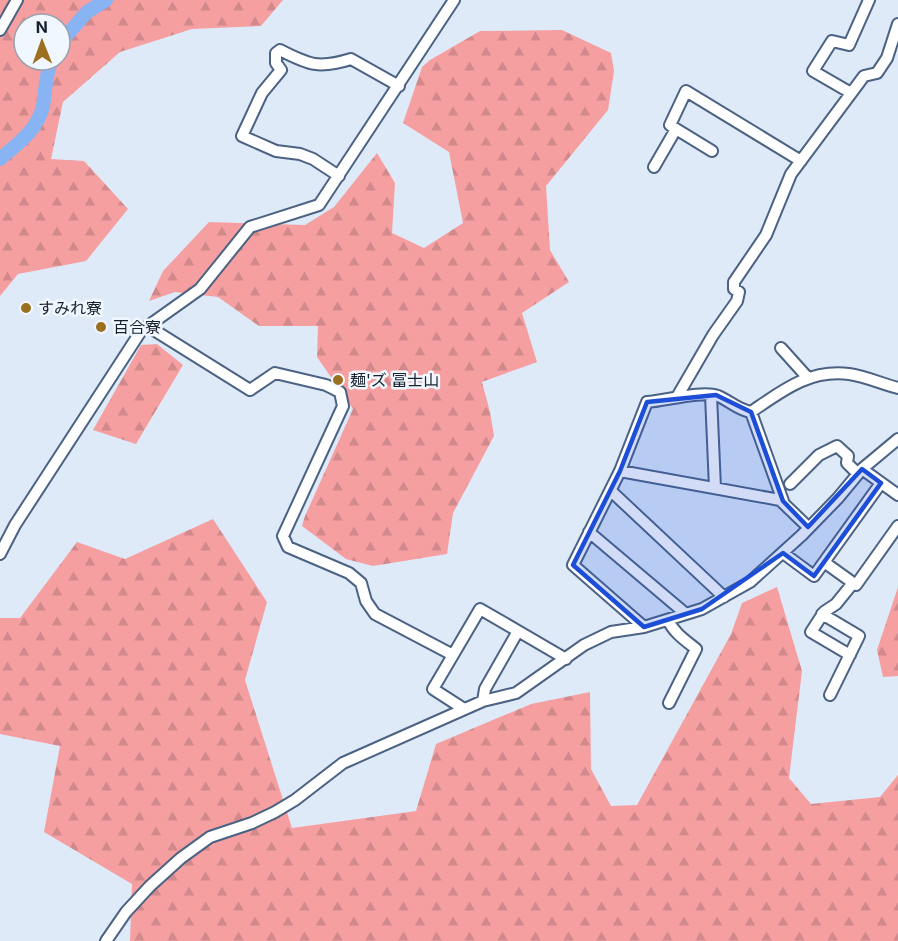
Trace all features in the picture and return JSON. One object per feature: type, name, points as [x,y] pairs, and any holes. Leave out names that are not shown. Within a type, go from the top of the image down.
[{"type":"street","points":[[0,30],[17,0]]},
{"type":"street","points":[[0,554],[15,525],[141,331],[200,289],[250,228],[319,205],[454,0]]},
{"type":"street","points":[[851,93],[813,70],[832,41],[849,45],[869,0]]},
{"type":"street","points":[[676,397],[713,335],[737,301],[739,292],[734,289],[734,282],[766,235],[791,174],[864,76],[877,73],[886,58],[898,24]]},
{"type":"street","points":[[339,176],[300,154],[276,151],[242,136],[262,93],[281,70],[276,63],[276,53],[280,50],[303,62],[322,66],[351,59],[399,86]]},
{"type":"street","points":[[712,151],[670,125],[686,92],[801,161]]},
{"type":"street","points":[[654,167],[676,129]]},
{"type":"street","points":[[149,327],[250,390],[275,373],[326,385],[340,392],[343,406],[283,537],[288,547],[349,573],[361,583],[366,602],[375,614],[453,655]]},
{"type":"street","points":[[781,348],[808,378]]},
{"type":"street","points":[[644,627],[573,565],[620,471],[647,402],[676,397],[716,395],[744,411],[751,412],[799,380],[826,374],[849,374],[898,388]]},
{"type":"street","points":[[711,395],[715,488]]},
{"type":"street","points":[[751,412],[783,501],[808,527]]},
{"type":"street","points":[[106,941],[126,912],[181,858],[210,837],[252,823],[275,812],[355,756],[483,701],[516,693],[584,645],[611,632],[644,627],[702,609],[750,582],[783,553],[838,498],[860,472],[898,439]]},
{"type":"street","points":[[790,484],[819,455],[837,446],[848,456],[847,463],[898,495]]},
{"type":"street","points":[[620,471],[783,501]]},
{"type":"street","points":[[783,553],[814,576],[881,483]]},
{"type":"street","points":[[610,491],[724,597]]},
{"type":"street","points":[[824,562],[856,585],[898,526]]},
{"type":"street","points":[[589,532],[686,614]]},
{"type":"street","points":[[850,655],[811,632],[822,614],[836,604],[853,583]]},
{"type":"street","points":[[464,709],[433,689],[480,609],[566,658]]},
{"type":"street","points":[[822,614],[859,636],[830,695]]},
{"type":"street","points":[[668,620],[681,638],[696,649],[669,703]]},
{"type":"street","points":[[483,701],[485,689],[518,631]]},
{"type":"highlighted area","points":[[716,395],[751,412],[783,501],[808,527],[862,469],[881,483],[814,576],[783,553],[702,609],[644,627],[573,565],[620,471],[647,402]]},
{"type":"green space","points":[[0,0],[283,0],[261,26],[192,29],[120,52],[63,102],[51,159],[84,161],[128,209],[86,261],[18,274],[0,296]]},
{"type":"green space","points":[[562,30],[611,53],[614,71],[608,110],[546,186],[550,250],[569,282],[522,313],[537,362],[482,382],[494,436],[453,513],[447,554],[373,566],[346,559],[302,526],[353,409],[317,357],[318,326],[259,326],[218,297],[175,292],[149,301],[163,271],[209,222],[305,225],[334,207],[377,153],[395,183],[392,233],[424,248],[463,223],[449,152],[403,123],[422,67],[480,31]]},
{"type":"green space","points":[[157,344],[183,365],[136,444],[93,430],[141,345]]},
{"type":"green space","points":[[213,519],[267,602],[245,680],[292,828],[416,811],[436,744],[531,704],[590,692],[591,769],[611,806],[637,805],[731,634],[742,603],[777,587],[802,671],[789,778],[811,804],[880,797],[898,775],[898,941],[130,941],[132,884],[44,832],[60,746],[0,734],[0,618],[20,618],[77,542],[125,559]]},
{"type":"green space","points":[[898,587],[898,676],[883,677],[877,650]]},
{"type":"waterway","points":[[72,29],[87,12],[106,0]]},
{"type":"waterway","points":[[0,159],[26,136],[37,122],[43,106],[48,72]]},
{"type":"place","name":"すみれ寮","points":[[26,308]]},
{"type":"place","name":"百合寮","points":[[101,327]]},
{"type":"place","name":"麺'ズ 冨士山","points":[[338,380]]}]
